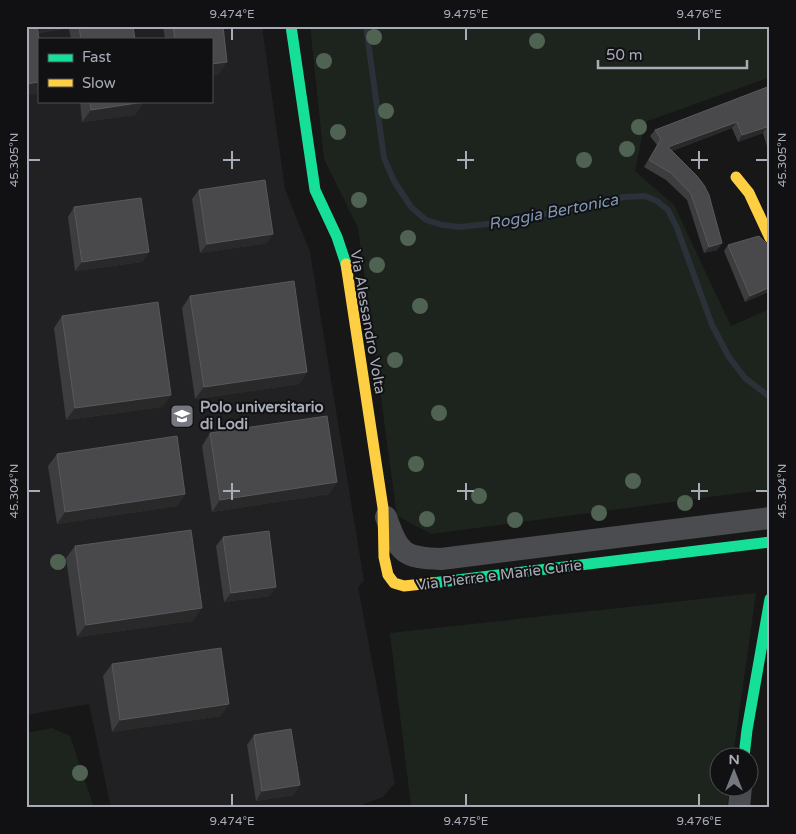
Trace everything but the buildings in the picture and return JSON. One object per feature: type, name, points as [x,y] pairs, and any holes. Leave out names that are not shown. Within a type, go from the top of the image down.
[{"type":"street","name":"Via Alessandro Volta","points":[[291,26],[315,190],[345,259],[383,508]]},
{"type":"street","points":[[736,177],[749,193],[770,238]]},
{"type":"street","name":"Via Pierre e Marie Curie","points":[[383,508],[394,540],[401,548],[411,556],[441,559],[770,518]]},
{"type":"street","name":"Via Pierre e Marie Curie","points":[[383,508],[384,557],[388,575],[394,582],[404,586],[770,542]]},
{"type":"street","points":[[745,746],[770,599]]},
{"type":"shaded area","name":"Polo universitario di Lodi","points":[[26,26],[262,26],[285,189],[310,252],[364,581],[358,587],[395,783],[383,797],[361,805],[345,808],[111,808],[89,704],[26,715]]},
{"type":"shaded area","points":[[310,26],[770,26],[770,77],[645,122],[635,171],[674,205],[731,326],[770,309],[770,433],[767,436],[770,460],[770,489],[431,534],[397,516],[358,228],[324,159]]},
{"type":"shaded area","points":[[756,593],[734,746],[708,746],[708,796],[728,796],[727,808],[404,808],[411,806],[390,633]]},
{"type":"shaded area","points":[[52,728],[70,736],[94,808],[26,808],[26,733]]},
{"type":"waterway","name":"Roggia Bertonica","points":[[366,26],[384,158],[394,181],[411,207],[426,220],[442,225],[461,227],[512,221],[624,197],[645,196],[657,201],[668,210],[677,228],[712,325],[729,357],[745,378],[770,397]]},
{"type":"traffic: fast","points":[[291,26],[315,190],[337,237],[346,264]]},
{"type":"traffic: fast","points":[[432,583],[770,542]]},
{"type":"traffic: fast","points":[[745,746],[770,599]]},
{"type":"traffic: slow","points":[[736,177],[749,193],[770,238]]},
{"type":"traffic: slow","points":[[346,264],[383,508],[384,557],[388,575],[394,583],[404,586],[432,583]]},
{"type":"place","name":"Polo universitario di Lodi","points":[[182,416]]}]
